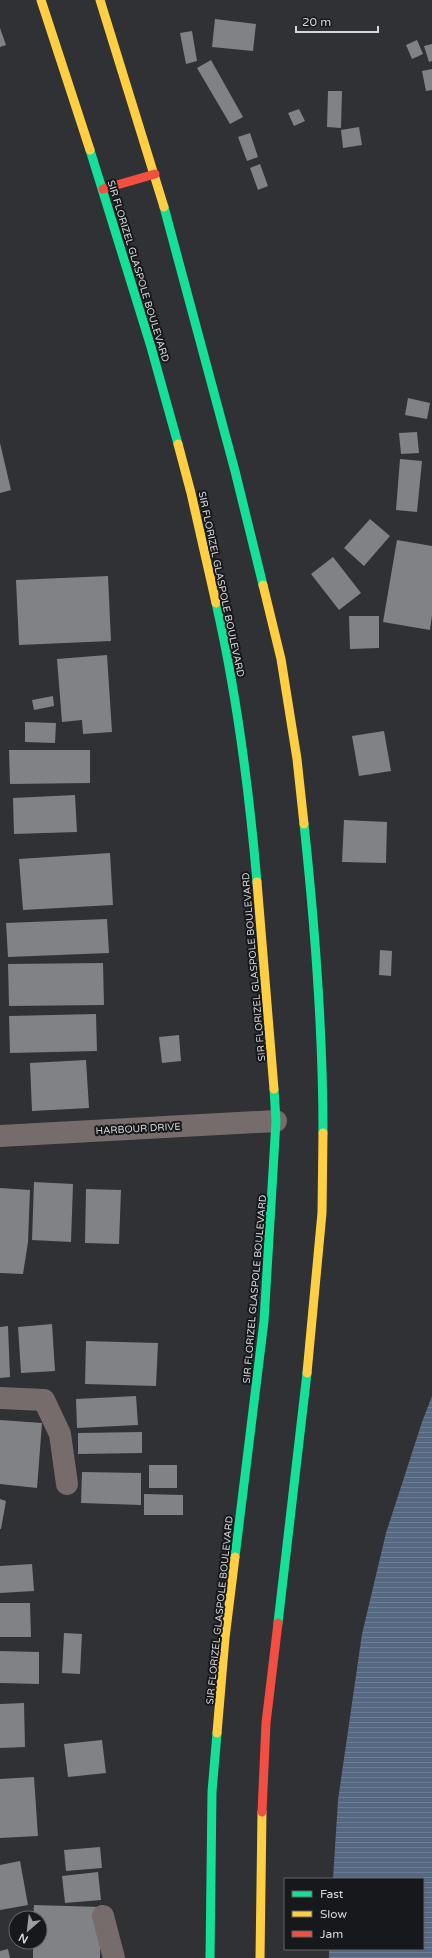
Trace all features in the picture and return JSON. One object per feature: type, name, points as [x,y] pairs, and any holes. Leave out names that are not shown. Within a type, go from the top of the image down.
[{"type":"highway","name":"SIR FLORIZEL GLASPOLE BOULEVARD","points":[[40,0],[103,189],[191,492],[230,663],[252,825],[267,992],[276,1121],[264,1321],[225,1638],[213,1784],[210,1958]]},
{"type":"highway","points":[[100,0],[154,174],[235,471],[281,659],[297,759],[316,940],[323,1071],[322,1213],[305,1400],[266,1724],[261,1834],[260,1958]]},
{"type":"highway","points":[[103,189],[154,174]]},
{"type":"street","name":"HARBOUR DRIVE","points":[[0,1136],[276,1121]]},
{"type":"street","points":[[0,1398],[44,1400],[60,1434],[67,1484]]},
{"type":"street","points":[[103,1916],[114,1958]]},
{"type":"water","points":[[432,1396],[432,1958],[329,1958],[329,1950],[424,1950],[424,1878],[333,1878],[338,1800],[362,1634],[386,1533],[422,1422]]},
{"type":"building","points":[[215,19],[256,24],[253,51],[212,47]]},
{"type":"building","points":[[0,28],[6,45],[0,47]]},
{"type":"building","points":[[192,31],[197,61],[186,64],[180,33]]},
{"type":"building","points":[[417,40],[423,54],[412,59],[406,45]]},
{"type":"building","points":[[432,44],[432,61],[429,62],[424,46]]},
{"type":"building","points":[[211,60],[243,117],[230,124],[197,68]]},
{"type":"building","points":[[432,69],[432,90],[426,91],[422,71]]},
{"type":"building","points":[[328,91],[342,91],[341,128],[327,127]]},
{"type":"building","points":[[299,109],[305,121],[294,126],[288,113]]},
{"type":"building","points":[[359,127],[362,145],[343,148],[341,130]]},
{"type":"building","points":[[250,133],[258,157],[247,161],[238,137]]},
{"type":"building","points":[[260,164],[268,186],[258,190],[250,168]]},
{"type":"building","points":[[408,398],[430,403],[427,419],[405,415]]},
{"type":"building","points":[[417,432],[419,453],[401,454],[399,433]]},
{"type":"building","points":[[0,443],[11,490],[0,493]]},
{"type":"building","points":[[400,459],[422,461],[417,512],[396,510]]},
{"type":"building","points":[[370,519],[390,536],[364,566],[344,548]]},
{"type":"building","points":[[397,540],[432,546],[432,615],[430,630],[383,622]]},
{"type":"building","points":[[333,557],[361,593],[339,610],[311,574]]},
{"type":"building","points":[[108,576],[111,641],[19,645],[16,580]]},
{"type":"building","points":[[349,616],[379,616],[379,648],[350,649]]},
{"type":"building","points":[[107,655],[112,732],[83,734],[82,720],[62,722],[57,659]]},
{"type":"building","points":[[53,696],[54,706],[34,710],[32,700]]},
{"type":"building","points":[[25,722],[56,723],[55,743],[25,742]]},
{"type":"building","points":[[384,731],[391,771],[359,776],[352,736]]},
{"type":"building","points":[[9,750],[90,750],[90,783],[10,784]]},
{"type":"building","points":[[75,795],[77,832],[14,834],[13,798]]},
{"type":"building","points":[[344,820],[387,822],[386,863],[342,862]]},
{"type":"building","points":[[110,853],[113,905],[23,910],[19,859]]},
{"type":"building","points":[[107,919],[109,953],[8,957],[6,923]]},
{"type":"building","points":[[380,950],[392,951],[391,976],[379,975]]},
{"type":"building","points":[[103,963],[104,1005],[9,1006],[8,964]]},
{"type":"building","points":[[96,1014],[97,1051],[10,1053],[9,1016]]},
{"type":"building","points":[[179,1035],[181,1061],[162,1063],[159,1037]]},
{"type":"building","points":[[86,1060],[89,1108],[32,1111],[30,1063]]},
{"type":"building","points":[[34,1182],[73,1184],[71,1242],[32,1240]]},
{"type":"building","points":[[0,1188],[30,1190],[28,1242],[23,1274],[0,1273]]},
{"type":"building","points":[[86,1189],[121,1190],[119,1244],[85,1243]]},
{"type":"building","points":[[52,1324],[55,1371],[21,1373],[18,1327]]},
{"type":"building","points":[[8,1326],[10,1377],[0,1378],[0,1327]]},
{"type":"building","points":[[86,1341],[158,1343],[156,1386],[85,1384]]},
{"type":"building","points":[[136,1396],[138,1425],[77,1428],[76,1399]]},
{"type":"building","points":[[0,1420],[42,1423],[37,1488],[0,1484]]},
{"type":"building","points":[[142,1432],[142,1453],[78,1454],[78,1433]]},
{"type":"building","points":[[149,1465],[177,1465],[177,1488],[149,1488]]},
{"type":"building","points":[[82,1472],[141,1473],[141,1505],[81,1503]]},
{"type":"building","points":[[144,1494],[183,1495],[183,1515],[144,1515]]},
{"type":"building","points":[[0,1499],[6,1501],[1,1529],[0,1529]]},
{"type":"building","points":[[32,1564],[34,1591],[0,1593],[0,1566]]},
{"type":"building","points":[[0,1603],[30,1603],[31,1637],[0,1637]]},
{"type":"building","points":[[64,1633],[82,1634],[80,1674],[62,1673]]},
{"type":"building","points":[[0,1651],[39,1652],[39,1684],[0,1683]]},
{"type":"building","points":[[24,1703],[25,1747],[0,1748],[0,1704]]},
{"type":"building","points":[[102,1740],[106,1773],[68,1777],[64,1744]]},
{"type":"building","points":[[34,1777],[38,1836],[0,1838],[0,1779]]},
{"type":"building","points":[[100,1847],[102,1868],[66,1871],[64,1850]]},
{"type":"building","points":[[20,1861],[28,1905],[0,1910],[0,1865]]},
{"type":"building","points":[[98,1872],[101,1900],[65,1903],[62,1876]]},
{"type":"building","points":[[34,1905],[101,1907],[100,1958],[33,1958],[33,1950],[48,1950],[48,1910],[34,1910]]},
{"type":"building","points":[[8,1949],[10,1958],[0,1958],[0,1951]]},
{"type":"traffic: fast","points":[[90,150],[151,347],[178,444]]},
{"type":"traffic: fast","points":[[164,207],[235,471],[263,585]]},
{"type":"traffic: fast","points":[[216,603],[236,707],[250,812],[257,882]]},
{"type":"traffic: fast","points":[[304,824],[318,978],[322,1055],[323,1133]]},
{"type":"traffic: fast","points":[[235,1557],[264,1321],[276,1121],[274,1089]]},
{"type":"traffic: fast","points":[[278,1623],[307,1373]]},
{"type":"traffic: fast","points":[[210,1958],[212,1792],[217,1733]]},
{"type":"traffic: slow","points":[[41,0],[90,150]]},
{"type":"traffic: slow","points":[[100,0],[164,207]]},
{"type":"traffic: slow","points":[[178,444],[191,493],[216,603]]},
{"type":"traffic: slow","points":[[263,585],[281,659],[297,759],[304,824]]},
{"type":"traffic: slow","points":[[257,882],[274,1089]]},
{"type":"traffic: slow","points":[[307,1373],[322,1213],[323,1133]]},
{"type":"traffic: slow","points":[[217,1733],[225,1638],[235,1557]]},
{"type":"traffic: slow","points":[[260,1958],[262,1812]]},
{"type":"traffic: jam","points":[[103,189],[155,174]]},
{"type":"traffic: jam","points":[[262,1812],[266,1723],[278,1623]]}]
